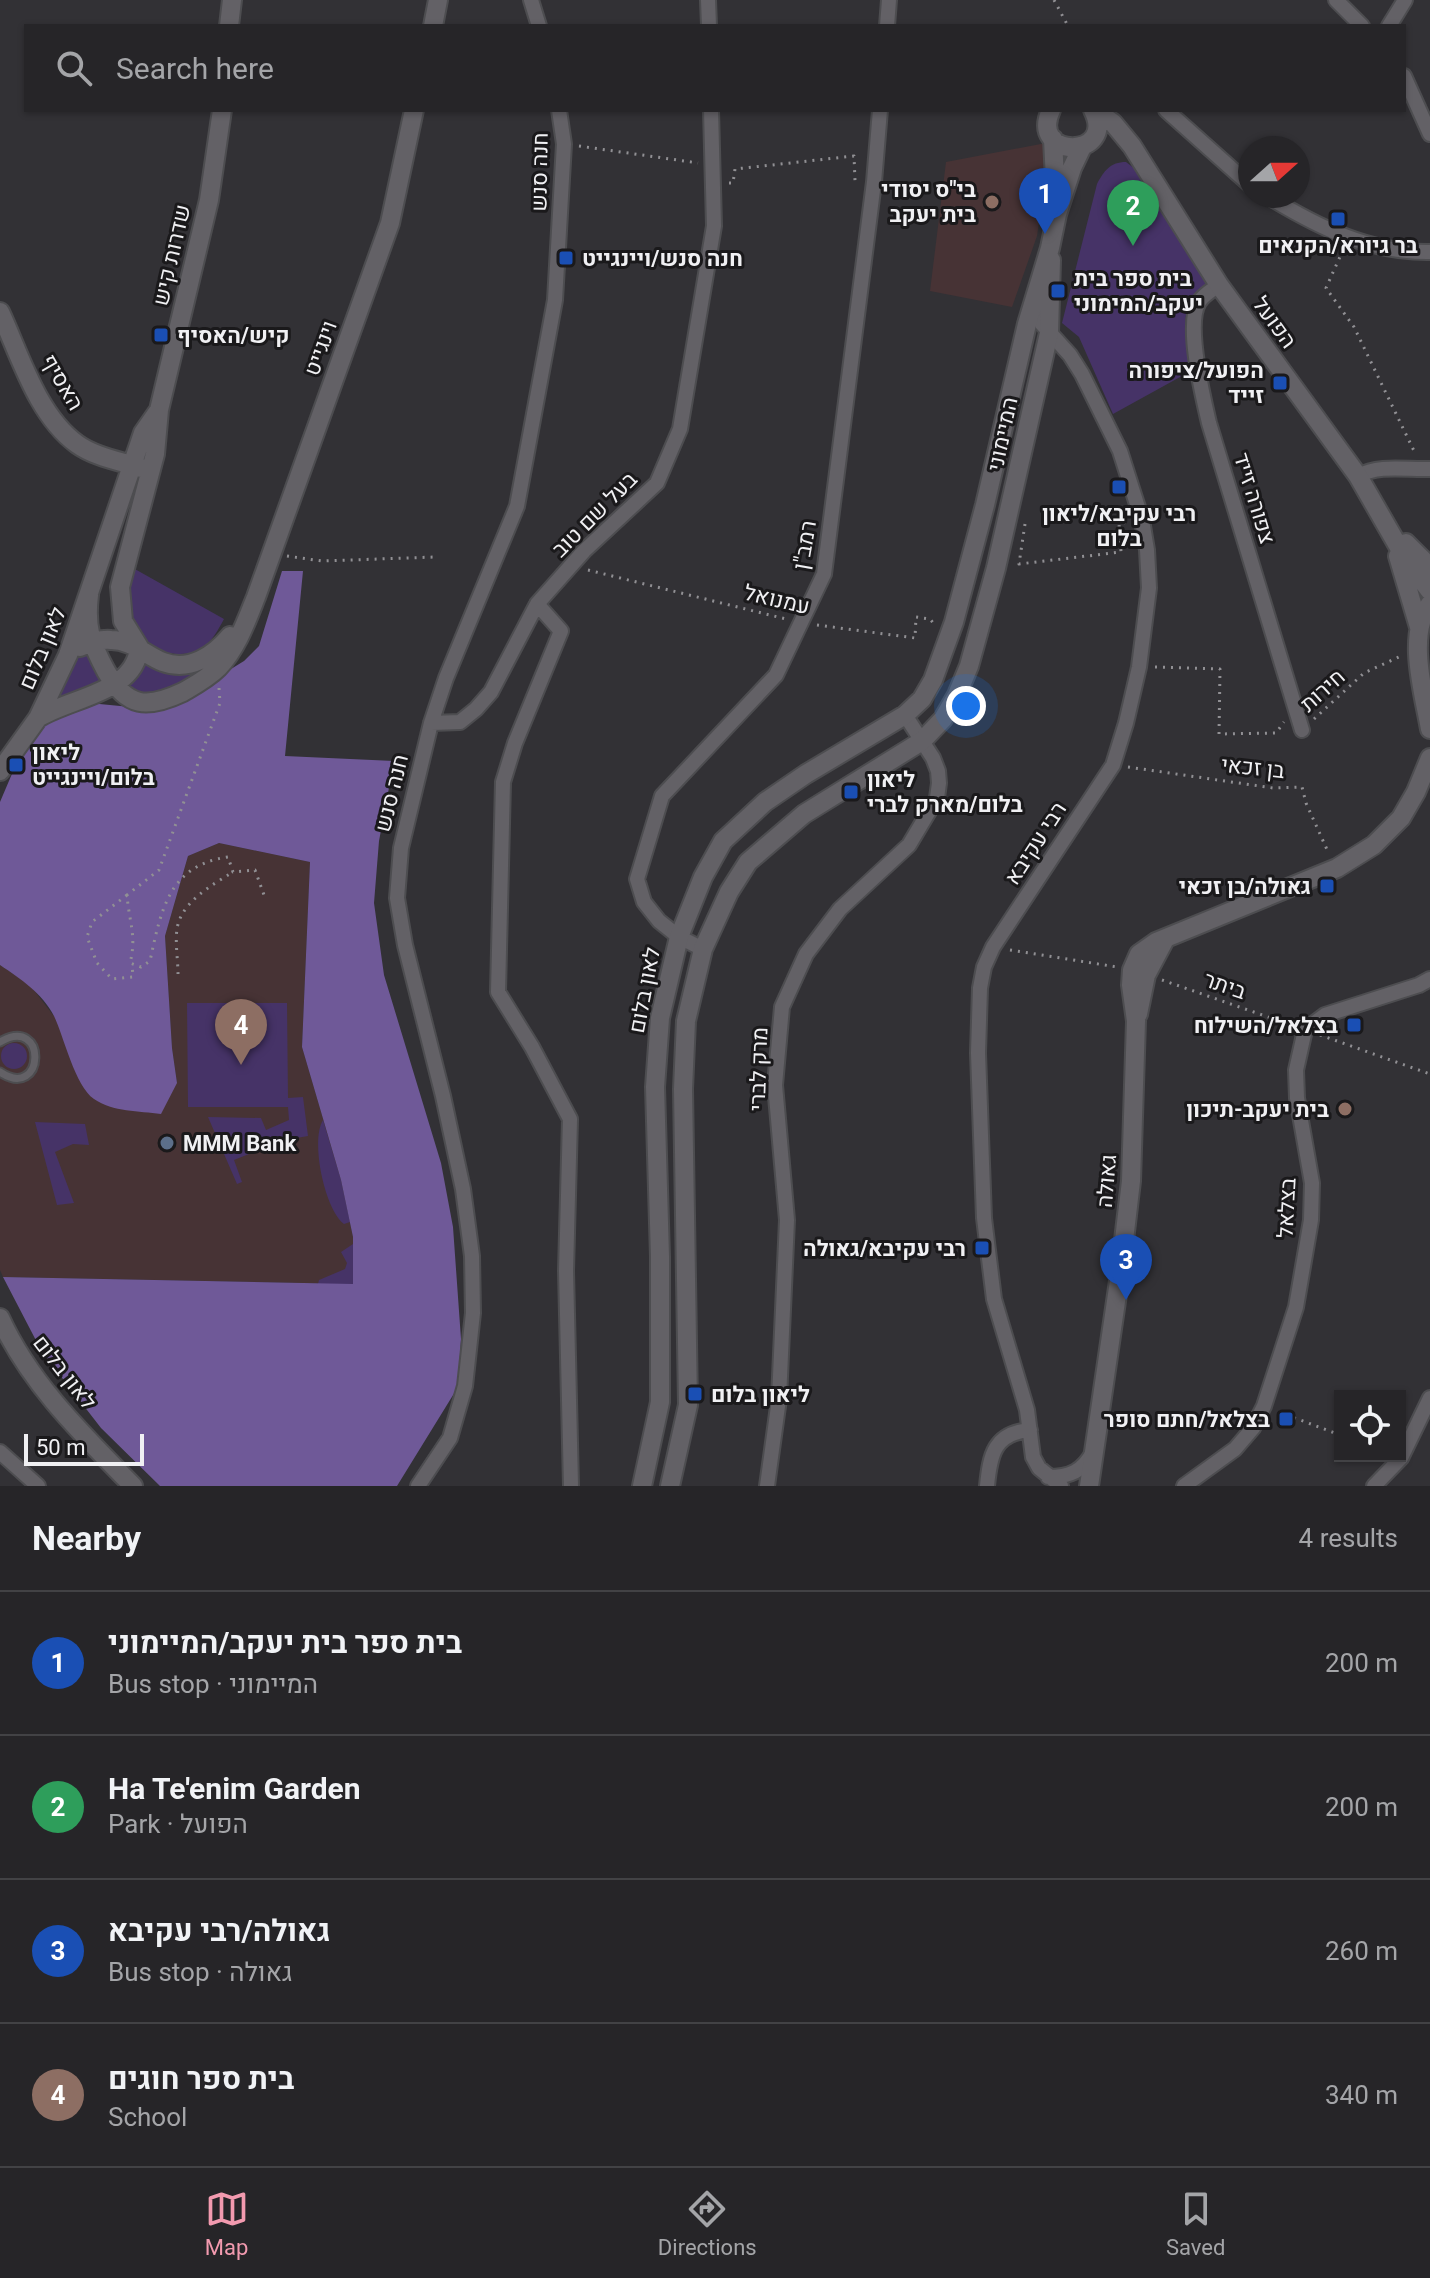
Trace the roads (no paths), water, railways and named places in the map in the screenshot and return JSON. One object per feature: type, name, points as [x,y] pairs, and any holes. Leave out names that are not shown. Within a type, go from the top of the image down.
[{"type":"street","points":[[229,24],[232,0]]},
{"type":"street","points":[[433,24],[438,0]]},
{"type":"street","points":[[531,0],[538,24]]},
{"type":"street","points":[[708,0],[709,24]]},
{"type":"street","points":[[887,24],[889,0]]},
{"type":"street","points":[[1336,0],[1360,24]]},
{"type":"street","points":[[1390,24],[1405,0]]},
{"type":"street","points":[[1406,80],[1430,134]]},
{"type":"street","name":"שדרות קיש","points":[[139,647],[123,621],[120,587],[151,472],[158,437],[159,410],[209,200],[222,112]]},
{"type":"street","name":"וינגייט","points":[[114,685],[134,701],[148,704],[160,702],[186,690],[218,668],[242,632],[390,223],[414,112]]},
{"type":"street","name":"חנה סנש","points":[[418,1486],[450,1438],[465,1386],[473,1313],[472,1256],[463,1189],[443,1096],[405,945],[397,898],[401,848],[431,723],[446,678],[517,506],[555,300],[564,144],[559,112]]},
{"type":"street","name":"בעל שם טוב","points":[[431,723],[460,722],[476,709],[491,692],[537,604],[571,566],[657,483],[680,429],[714,226],[711,112]]},
{"type":"street","name":"רמב\"ן","points":[[703,949],[679,937],[659,921],[644,902],[637,879],[662,796],[776,675],[824,574],[874,182],[880,112]]},
{"type":"street","name":"המיימוני","points":[[1048,112],[1047,124],[1053,139],[1057,214]]},
{"type":"street","name":"המיימוני","points":[[954,622],[1057,214],[1069,176],[1097,128],[1094,112]]},
{"type":"street","name":"הפועל","points":[[1097,112],[1113,123],[1132,146],[1219,285],[1358,476],[1430,591]]},
{"type":"street","points":[[1168,112],[1238,174]]},
{"type":"street","points":[[1053,139],[1066,148],[1114,139],[1132,146]]},
{"type":"street","points":[[1288,208],[1314,223],[1368,245],[1405,252],[1430,252]]},
{"type":"street","name":"המיימוני","points":[[922,741],[943,719],[957,695],[980,627],[1049,333],[1052,306],[1050,248]]},
{"type":"street","name":"צפורה זייד","points":[[1219,285],[1199,301],[1196,309],[1195,353],[1202,393],[1302,730]]},
{"type":"street","name":"רבי עקיבא","points":[[1032,306],[1049,333],[1070,355],[1120,451],[1142,520],[1149,588],[1139,667],[1113,765],[993,947],[984,967],[980,988],[979,1114],[984,1218],[994,1299],[1023,1393],[1033,1457],[1039,1468],[1061,1486]]},
{"type":"street","name":"האסיף","points":[[0,312],[42,402],[57,425],[92,453],[151,472]]},
{"type":"street","name":"שדרות קיש","points":[[89,595],[143,433],[159,410]]},
{"type":"street","points":[[1358,476],[1381,469],[1427,470]]},
{"type":"street","points":[[1389,529],[1419,627]]},
{"type":"street","name":"הפועל","points":[[1389,529],[1430,567]]},
{"type":"street","points":[[89,595],[87,614],[91,643],[114,685],[132,671],[139,647]]},
{"type":"street","name":"לאון בלום","points":[[0,771],[38,718],[68,655],[89,595]]},
{"type":"street","name":"וינגייט","points":[[91,643],[110,639],[139,647],[164,663],[190,663],[214,653],[256,597]]},
{"type":"street","points":[[537,604],[561,631],[515,743],[503,782],[498,992],[532,1047],[570,1119],[566,1271],[571,1486]]},
{"type":"street","points":[[1430,604],[1423,613],[1419,627],[1430,729]]},
{"type":"street","name":"לאון בלום","points":[[642,1486],[660,1402],[655,1087],[668,974],[679,937],[703,877],[723,841],[765,802],[905,715],[922,699],[933,680],[954,622]]},
{"type":"street","points":[[68,655],[91,643]]},
{"type":"street","name":"לאון בלום","points":[[38,718],[55,707],[114,685]]},
{"type":"street","name":"מרק לברי","points":[[767,1486],[779,1399],[787,1220],[775,1085],[782,1007],[806,954],[840,909],[909,845],[937,798],[938,771],[905,715]]},
{"type":"street","points":[[670,1486],[688,1405],[683,1089],[686,1021],[703,949],[729,892],[748,862],[804,814],[922,741]]},
{"type":"street","name":"גאולה","points":[[1089,1486],[1131,1181],[1136,1021],[1131,985],[1139,972],[1139,954],[1156,942],[1198,923],[1337,868],[1374,845],[1401,818],[1430,758]]},
{"type":"street","name":"בצלאל","points":[[1184,1486],[1235,1449],[1253,1428],[1264,1406],[1296,1307],[1311,1220],[1312,1183],[1297,1098],[1296,1070],[1305,1030],[1325,1015],[1430,979]]},
{"type":"street","name":"לאון בלום","points":[[0,1318],[6,1346],[54,1403],[133,1486]]},
{"type":"street","points":[[1374,1486],[1401,1458],[1430,1398]]},
{"type":"street","points":[[987,1486],[993,1452],[1003,1437],[1014,1431],[1030,1430]]},
{"type":"street","points":[[1048,1477],[1075,1473],[1084,1467],[1095,1450]]},
{"type":"street","points":[[0,1452],[38,1486]]},
{"type":"lane","points":[[0,1042],[12,1036],[23,1038],[34,1047],[36,1057],[33,1068],[23,1077],[10,1078],[0,1072]]},
{"type":"place","name":"בי\"ס יסודי בית יעקב","points":[[992,202]]},
{"type":"place","name":"בר גיורא/הקנאים","points":[[1338,219]]},
{"type":"place","name":"בית ספר בית יעקב/המיימוני","points":[[1045,234]]},
{"type":"place","name":"Ha Te'enim Garden","points":[[1133,246]]},
{"type":"place","name":"חנה סנש/ויינגייט","points":[[566,258]]},
{"type":"place","name":"בית ספר בית יעקב/המימוני","points":[[1058,291]]},
{"type":"place","name":"קיש/האסיף","points":[[161,335]]},
{"type":"place","name":"הפועל/ציפורה זייד","points":[[1280,383]]},
{"type":"place","name":"רבי עקיבא/ליאון בלום","points":[[1119,487]]},
{"type":"place","name":"ליאון בלום/ויינגייט","points":[[16,765]]},
{"type":"place","name":"ליאון בלום/מארק לברי","points":[[851,792]]},
{"type":"place","name":"גאולה/בן זכאי","points":[[1327,886]]},
{"type":"place","name":"בצלאל/השילוח","points":[[1354,1025]]},
{"type":"place","name":"בית ספר חוגים","points":[[241,1065]]},
{"type":"place","name":"בית יעקב-תיכון","points":[[1345,1109]]},
{"type":"place","name":"MMM Bank","points":[[167,1143]]},
{"type":"place","name":"רבי עקיבא/גאולה","points":[[982,1248]]},
{"type":"place","name":"גאולה/רבי עקיבא","points":[[1126,1300]]},
{"type":"place","name":"ליאון בלום","points":[[695,1394]]},
{"type":"place","name":"בצלאל/חתם סופר","points":[[1286,1419]]}]
